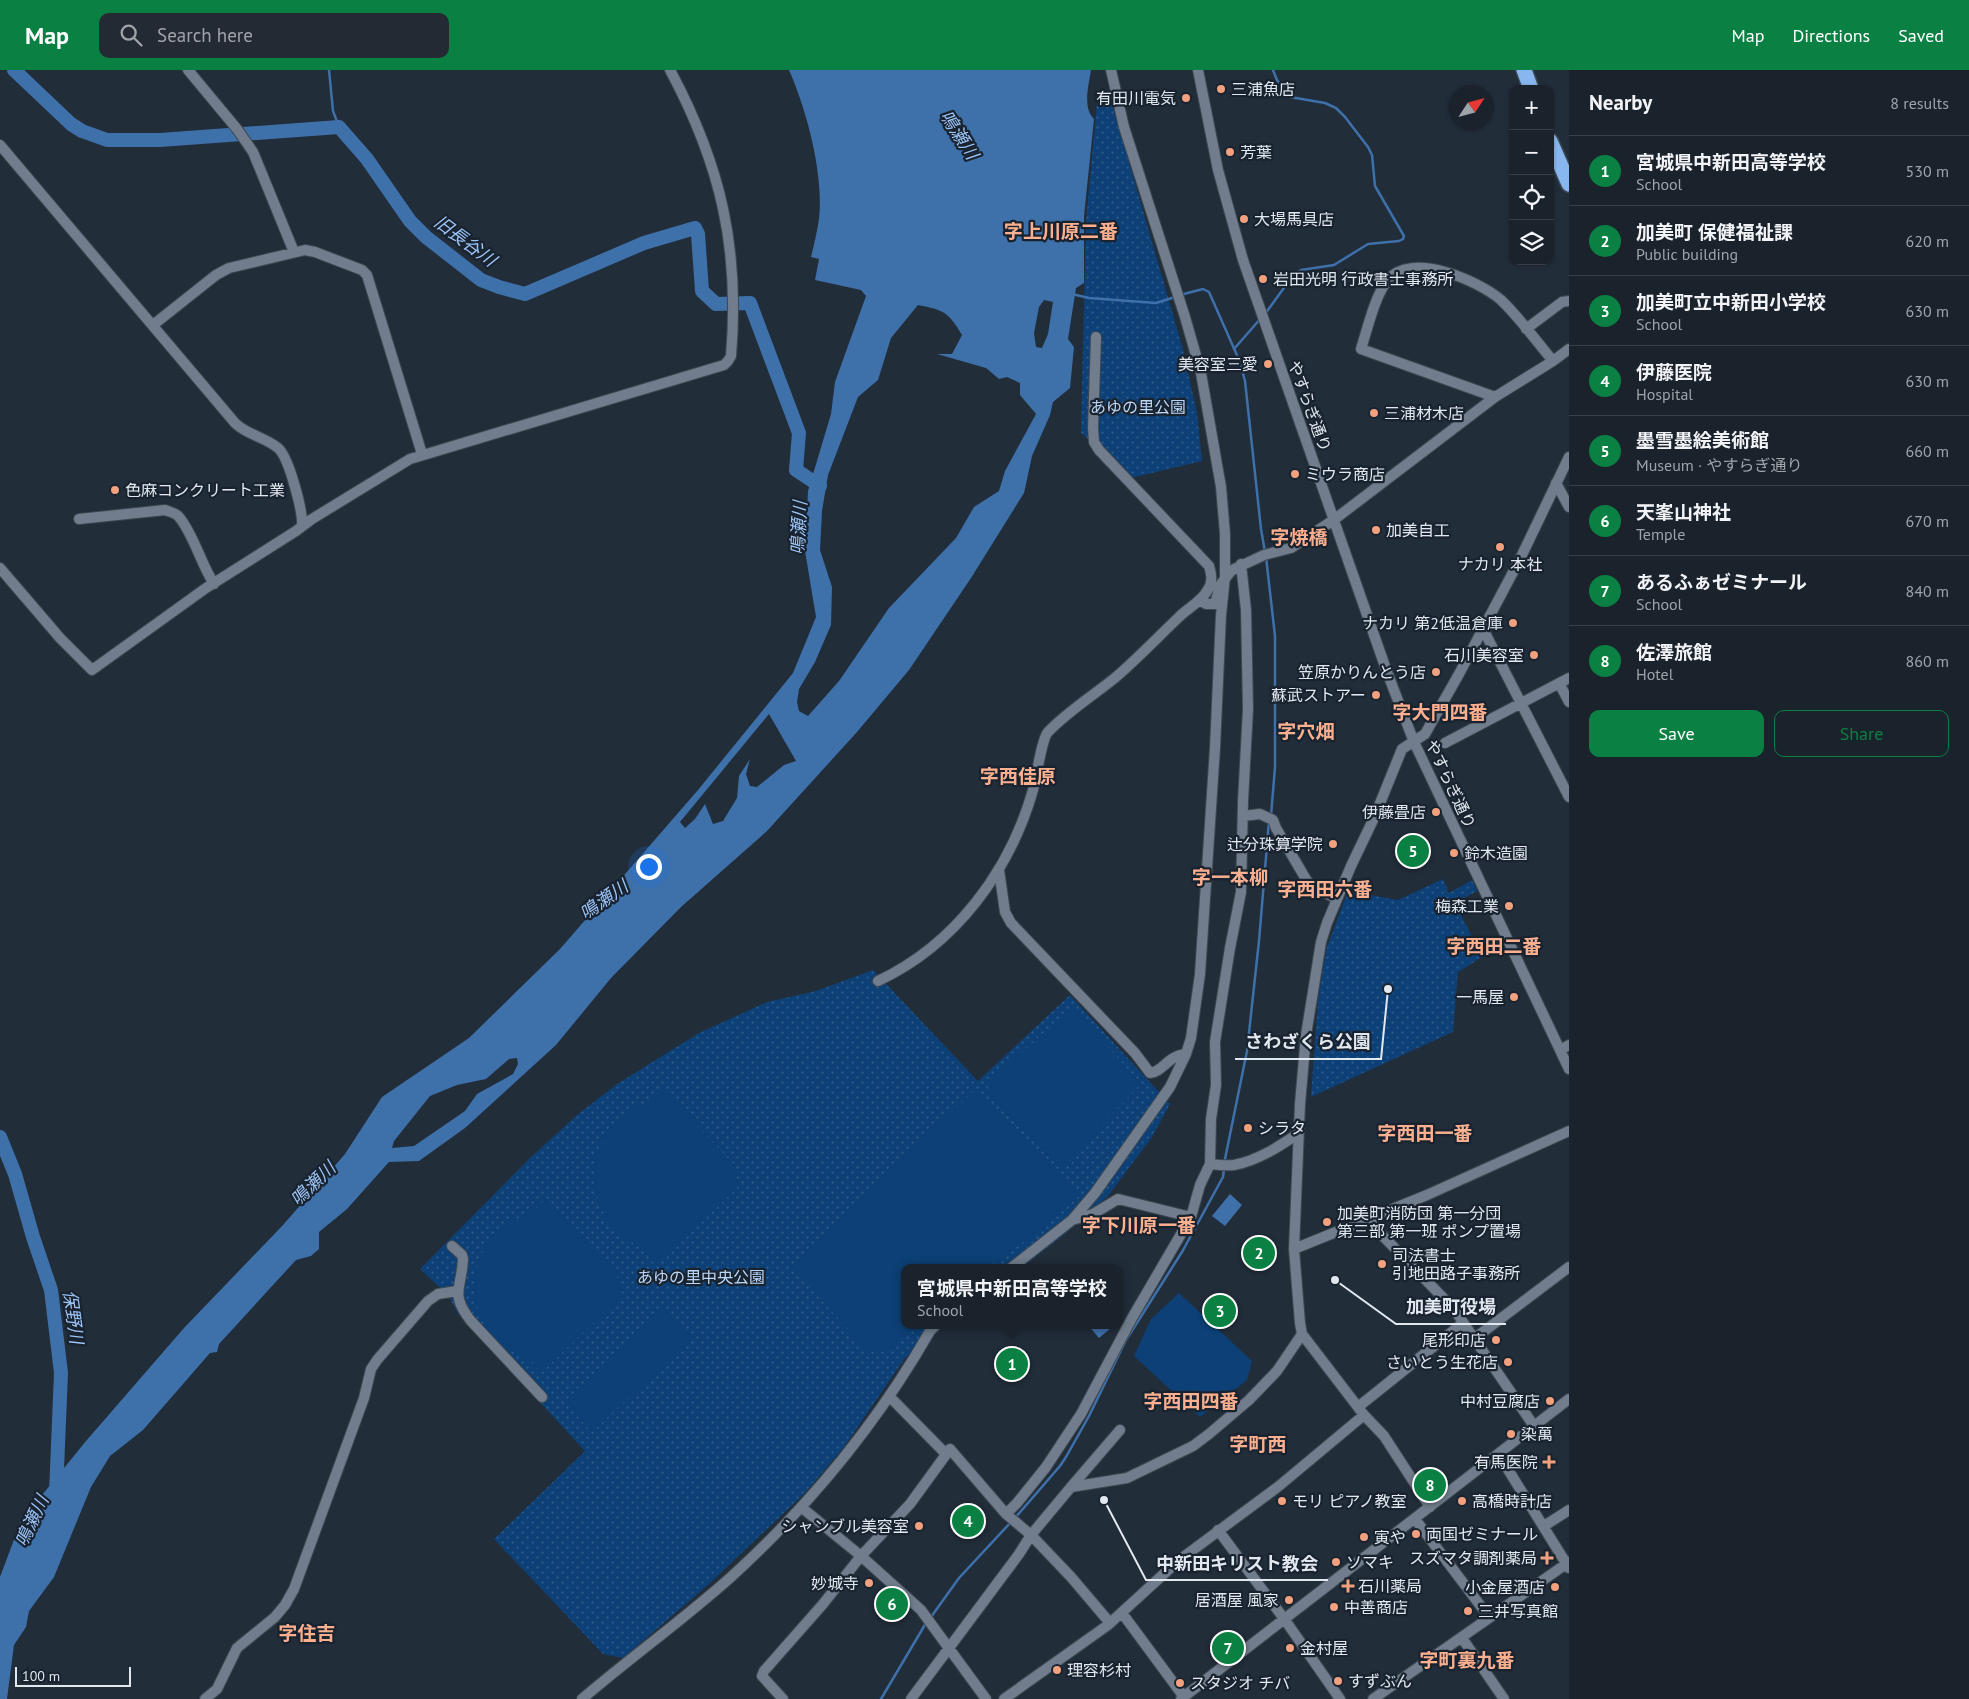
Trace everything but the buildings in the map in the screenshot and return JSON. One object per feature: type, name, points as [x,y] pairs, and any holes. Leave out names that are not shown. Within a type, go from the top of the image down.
[{"type":"highway","points":[[1524,70],[1530,85]]},
{"type":"highway","points":[[1554,150],[1569,184]]},
{"type":"street","points":[[188,70],[237,129],[253,152],[294,252]]},
{"type":"street","points":[[0,568],[60,638],[92,670],[170,612],[296,531],[302,525],[395,467],[422,454],[724,365],[731,356],[734,301],[723,205],[716,175],[696,122],[670,70]]},
{"type":"street","points":[[1016,1264],[1072,1220],[1095,1193],[1176,1078],[1186,1054],[1194,1023],[1201,965],[1216,731],[1221,615],[1225,577],[1225,534],[1221,487],[1200,374],[1185,317],[1124,127],[1111,70]]},
{"type":"street","name":"やすらぎ通り","points":[[1198,70],[1218,170],[1232,224],[1267,331],[1335,519],[1387,672],[1414,742],[1564,1048],[1569,1069]]},
{"type":"street","points":[[0,145],[241,429],[279,449],[289,470],[302,516],[302,525]]},
{"type":"street","points":[[153,325],[222,271],[294,252],[305,250],[315,252],[362,270],[367,275],[422,454]]},
{"type":"street","points":[[1495,397],[1361,348],[1382,289],[1390,277],[1409,269],[1427,267],[1438,269],[1492,294],[1501,300],[1553,361]]},
{"type":"street","points":[[1526,329],[1562,302],[1569,301]]},
{"type":"street","points":[[878,981],[898,972],[914,960],[956,924],[979,900],[999,870],[1015,838],[1033,791],[1046,734],[1117,676],[1183,612],[1199,600],[1207,591],[1212,578],[1209,566],[1099,450],[1094,442],[1096,337]]},
{"type":"street","points":[[1199,600],[1206,604],[1215,604],[1220,585],[1225,577],[1241,564],[1267,554],[1291,548],[1335,519],[1495,397],[1569,349]]},
{"type":"street","points":[[1430,1507],[1384,1436],[1361,1411],[1302,1334],[1294,1249],[1305,1044],[1321,942],[1337,899],[1374,818],[1402,749],[1425,734],[1520,559],[1569,457]]},
{"type":"street","points":[[1556,483],[1569,507]]},
{"type":"street","points":[[79,519],[165,510],[173,513],[179,516],[214,584]]},
{"type":"street","points":[[1219,1165],[1211,1119],[1216,1085],[1216,1042],[1230,948],[1241,892],[1248,709],[1246,610],[1241,564]]},
{"type":"street","points":[[1483,628],[1569,796]]},
{"type":"street","points":[[1445,743],[1569,678]]},
{"type":"street","points":[[1559,684],[1569,702]]},
{"type":"street","points":[[1243,816],[1260,814],[1273,820],[1307,880],[1316,888],[1337,899]]},
{"type":"street","points":[[999,870],[1005,912],[1011,923],[1134,1053],[1150,1073],[1156,1072],[1176,1056],[1186,1054]]},
{"type":"street","points":[[1294,1249],[1427,1195],[1569,1131]]},
{"type":"street","points":[[1010,1518],[1017,1503],[1046,1467],[1081,1414],[1132,1318],[1191,1218],[1200,1185],[1219,1165],[1244,1162],[1260,1156],[1299,1133]]},
{"type":"street","points":[[1072,1220],[1093,1214],[1118,1199],[1191,1218]]},
{"type":"street","points":[[1371,1218],[1379,1232],[1454,1309],[1534,1426]]},
{"type":"street","points":[[452,1246],[463,1259],[457,1290],[458,1301],[467,1316],[542,1397]]},
{"type":"street","points":[[1475,1338],[1569,1266]]},
{"type":"street","points":[[205,1699],[217,1689],[237,1648],[275,1617],[294,1589],[364,1398],[376,1360],[428,1301],[438,1294],[457,1290]]},
{"type":"street","points":[[1004,1699],[1110,1624],[1178,1561],[1280,1486],[1361,1411],[1463,1323]]},
{"type":"street","points":[[582,1699],[710,1596],[757,1553],[801,1507],[836,1468],[889,1396],[932,1329]]},
{"type":"street","points":[[1071,1487],[1126,1478],[1193,1446],[1249,1400],[1277,1371],[1302,1334]]},
{"type":"street","points":[[889,1396],[945,1453]]},
{"type":"street","points":[[1122,1613],[1183,1698],[1569,1399]]},
{"type":"street","points":[[911,1699],[1019,1554],[1031,1535],[1120,1430]]},
{"type":"street","points":[[783,1699],[762,1676],[764,1671],[823,1604],[861,1556],[910,1504],[945,1453],[950,1449],[1010,1518],[1031,1535],[1072,1577],[1110,1624]]},
{"type":"street","points":[[1373,1699],[1568,1564],[1498,1455]]},
{"type":"street","points":[[801,1507],[861,1556],[921,1610],[986,1699]]},
{"type":"street","points":[[1544,1526],[1569,1510]]},
{"type":"street","points":[[1415,1519],[1490,1617]]},
{"type":"street","points":[[1218,1530],[1286,1620],[1340,1699]]},
{"type":"street","points":[[1462,1638],[1504,1699]]},
{"type":"green space","name":"あゆの里公園","points":[[1111,100],[1182,346],[1197,413],[1202,461],[1131,478],[1081,433],[1086,221],[1097,104]]},
{"type":"green space","points":[[1443,879],[1449,893],[1472,880],[1477,891],[1455,903],[1482,957],[1458,972],[1453,1032],[1311,1097],[1318,1001],[1326,950],[1348,891],[1398,900]]},
{"type":"green space","name":"あゆの里中央公園","points":[[873,970],[978,1081],[1070,995],[1170,1104],[1152,1137],[1108,1196],[1064,1235],[1026,1264],[901,1264],[901,1329],[940,1329],[905,1358],[844,1447],[805,1493],[709,1584],[623,1658],[603,1654],[494,1539],[585,1451],[458,1314],[448,1295],[420,1269],[530,1158],[577,1115],[617,1084],[699,1033],[767,1002],[816,991]]},
{"type":"green space","points":[[1072,1007],[1141,1084],[1075,1152],[1076,1159],[1062,1170],[988,1093],[988,1083]]},
{"type":"green space","points":[[976,1089],[1079,1196],[1046,1226],[992,1264],[901,1264],[901,1329],[910,1329],[885,1352],[869,1352],[791,1267]]},
{"type":"green space","points":[[663,1090],[736,1167],[737,1188],[656,1266],[647,1252],[612,1225],[603,1212],[594,1182],[598,1152],[613,1124],[628,1111],[655,1099]]},
{"type":"green space","points":[[546,1199],[621,1281],[622,1295],[541,1373],[531,1361],[508,1349],[495,1339],[485,1326],[475,1296],[475,1280],[478,1265],[492,1237],[507,1224],[534,1211]]},
{"type":"green space","points":[[1179,1293],[1252,1361],[1247,1380],[1200,1417],[1134,1356],[1151,1319]]},
{"type":"green space","points":[[663,1308],[691,1338],[592,1432],[564,1402]]},
{"type":"water","name":"鳴瀬川","points":[[789,70],[1091,70],[1087,102],[1090,114],[1094,119],[1084,216],[1084,283],[1076,288],[1068,339],[1074,347],[1070,388],[1053,402],[1050,415],[1032,456],[1024,493],[971,578],[909,670],[857,732],[767,831],[681,907],[611,978],[556,1045],[465,1128],[419,1161],[389,1162],[347,1209],[319,1232],[319,1249],[311,1256],[296,1260],[219,1344],[217,1352],[210,1353],[143,1430],[110,1456],[91,1487],[54,1577],[29,1611],[26,1627],[14,1645],[7,1699],[0,1699],[0,1577],[21,1521],[86,1441],[184,1328],[283,1225],[345,1154],[382,1097],[469,1038],[560,949],[698,790],[793,673],[816,617],[805,551],[808,491],[831,414],[835,382],[866,296],[861,290],[815,280],[819,259],[811,257],[819,219],[819,183],[813,143],[796,86]],"holes":[[[1044,300],[1053,302],[1048,334],[1042,348],[1036,347],[1034,333],[1039,307]],[[918,305],[945,313],[962,335],[952,354],[937,354],[986,368],[999,379],[1007,377],[1020,383],[1020,395],[1036,414],[1005,471],[999,491],[974,507],[956,538],[889,608],[839,681],[808,716],[799,711],[797,702],[799,689],[815,662],[831,625],[832,587],[820,550],[822,511],[828,475],[858,397],[878,380],[891,338]],[[769,714],[796,761],[784,765],[757,787],[750,786],[746,774],[750,759],[739,776],[737,798],[723,821],[713,824],[705,804],[695,819],[685,828],[680,822]],[[517,1058],[518,1064],[513,1074],[477,1094],[465,1111],[414,1146],[392,1148],[394,1141],[430,1096],[457,1085],[486,1079],[509,1059]]]},
{"type":"water","points":[[1230,1194],[1242,1205],[1225,1226],[1212,1216]]},
{"type":"water","points":[[1091,1329],[1110,1329],[1099,1338]]},
{"type":"waterway","name":"旧長谷川","points":[[14,70],[71,124],[82,131],[107,140],[160,140],[339,127],[367,159],[410,221],[426,237],[481,280],[525,294],[644,243],[695,228],[698,234],[702,291],[716,304],[750,303],[799,433],[796,470],[820,486]]},
{"type":"waterway","points":[[329,70],[333,111],[339,127]]},
{"type":"waterway","points":[[1265,314],[1294,274],[1301,270],[1334,265],[1368,244],[1399,241],[1404,236],[1375,186],[1372,155],[1345,117],[1336,108],[1325,103],[1290,97],[1277,80],[1273,70]]},
{"type":"waterway","points":[[1180,295],[1203,289],[1209,292],[1240,362],[1245,381],[1265,552]]},
{"type":"waterway","points":[[1072,294],[1089,298],[1156,303],[1175,297]]},
{"type":"waterway","points":[[1234,349],[1261,318]]},
{"type":"waterway","points":[[1266,557],[1275,636],[1275,767],[1271,816]]},
{"type":"waterway","points":[[1224,1164],[1247,1051],[1269,821]]},
{"type":"waterway","name":"保野川","points":[[0,1137],[15,1174],[51,1290],[61,1373],[56,1493]]},
{"type":"waterway","points":[[1015,1518],[1066,1457],[1089,1416],[1126,1340],[1182,1252],[1223,1177],[1224,1169]]},
{"type":"waterway","points":[[931,1617],[959,1578],[1011,1522]]},
{"type":"waterway","points":[[881,1699],[926,1623]]},
{"type":"place","name":"三浦魚店","points":[[1221,89]]},
{"type":"place","name":"有田川電気","points":[[1186,98]]},
{"type":"place","name":"芳葉","points":[[1230,152]]},
{"type":"place","name":"大場馬具店","points":[[1244,219]]},
{"type":"place","name":"岩田光明 行政書士事務所","points":[[1263,279]]},
{"type":"place","name":"美容室三愛","points":[[1268,364]]},
{"type":"place","name":"三浦材木店","points":[[1374,413]]},
{"type":"place","name":"ミウラ商店","points":[[1295,474]]},
{"type":"place","name":"色麻コンクリート工業","points":[[115,490]]},
{"type":"place","name":"加美自工","points":[[1376,530]]},
{"type":"place","name":"ナカリ 本社","points":[[1500,547]]},
{"type":"place","name":"ナカリ 第2低温倉庫","points":[[1513,623]]},
{"type":"place","name":"石川美容室","points":[[1534,655]]},
{"type":"place","name":"笠原かりんとう店","points":[[1436,672]]},
{"type":"place","name":"蘇武ストアー","points":[[1376,695]]},
{"type":"place","name":"伊藤畳店","points":[[1436,812]]},
{"type":"place","name":"辻分珠算学院","points":[[1333,844]]},
{"type":"place","name":"墨雪墨絵美術館","points":[[1413,851]]},
{"type":"place","name":"鈴木造園","points":[[1454,853]]},
{"type":"place","name":"梅森工業","points":[[1509,906]]},
{"type":"place","name":"さわざくら公園","points":[[1388,989]]},
{"type":"place","name":"一馬屋","points":[[1514,997]]},
{"type":"place","name":"シラタ","points":[[1248,1128]]},
{"type":"place","name":"加美町消防団 第一分団 第三部 第一班 ポンプ置場","points":[[1327,1222]]},
{"type":"place","name":"加美町 保健福祉課","points":[[1259,1253]]},
{"type":"place","name":"司法書士 引地田路子事務所","points":[[1382,1264]]},
{"type":"place","name":"加美町役場","points":[[1335,1280]]},
{"type":"place","name":"加美町立中新田小学校","points":[[1220,1311]]},
{"type":"place","name":"尾形印店","points":[[1496,1340]]},
{"type":"place","name":"さいとう生花店","points":[[1508,1362]]},
{"type":"place","name":"宮城県中新田高等学校","points":[[1012,1364]]},
{"type":"place","name":"中村豆腐店","points":[[1550,1401]]},
{"type":"place","name":"染萬","points":[[1511,1434]]},
{"type":"place","name":"有馬医院","points":[[1549,1462]]},
{"type":"place","name":"佐澤旅館","points":[[1430,1485]]},
{"type":"place","name":"中新田キリスト教会","points":[[1104,1500]]},
{"type":"place","name":"モリ ピアノ教室","points":[[1282,1501]]},
{"type":"place","name":"高橋時計店","points":[[1462,1501]]},
{"type":"place","name":"伊藤医院","points":[[968,1521]]},
{"type":"place","name":"シャンブル美容室","points":[[919,1526]]},
{"type":"place","name":"両国ゼミナール","points":[[1416,1534]]},
{"type":"place","name":"寅や","points":[[1364,1537]]},
{"type":"place","name":"スズマタ調剤薬局","points":[[1547,1558]]},
{"type":"place","name":"ソマキ","points":[[1336,1562]]},
{"type":"place","name":"妙城寺","points":[[869,1583]]},
{"type":"place","name":"石川薬局","points":[[1348,1586]]},
{"type":"place","name":"小金屋酒店","points":[[1555,1587]]},
{"type":"place","name":"居酒屋 風家","points":[[1289,1600]]},
{"type":"place","name":"天峯山神社","points":[[892,1604]]},
{"type":"place","name":"中善商店","points":[[1334,1607]]},
{"type":"place","name":"三井写真館","points":[[1468,1611]]},
{"type":"place","name":"あるふぁゼミナール","points":[[1228,1648]]},
{"type":"place","name":"金村屋","points":[[1290,1648]]},
{"type":"place","name":"理容杉村","points":[[1057,1670]]},
{"type":"place","name":"すずぶん","points":[[1338,1681]]},
{"type":"place","name":"スタジオ チバ","points":[[1180,1683]]},
{"type":"district","name":"字上川原二番","points":[[1061,231]]},
{"type":"district","name":"字焼橋","points":[[1299,537]]},
{"type":"district","name":"字大門四番","points":[[1440,712]]},
{"type":"district","name":"字穴畑","points":[[1306,731]]},
{"type":"district","name":"字西佳原","points":[[1018,776]]},
{"type":"district","name":"字一本柳","points":[[1230,877]]},
{"type":"district","name":"字西田六番","points":[[1325,889]]},
{"type":"district","name":"字西田二番","points":[[1494,946]]},
{"type":"district","name":"字西田一番","points":[[1425,1133]]},
{"type":"district","name":"字下川原一番","points":[[1139,1225]]},
{"type":"district","name":"字西田四番","points":[[1191,1401]]},
{"type":"district","name":"字町西","points":[[1258,1444]]},
{"type":"district","name":"字住吉","points":[[307,1633]]},
{"type":"district","name":"字町裏九番","points":[[1467,1660]]}]
